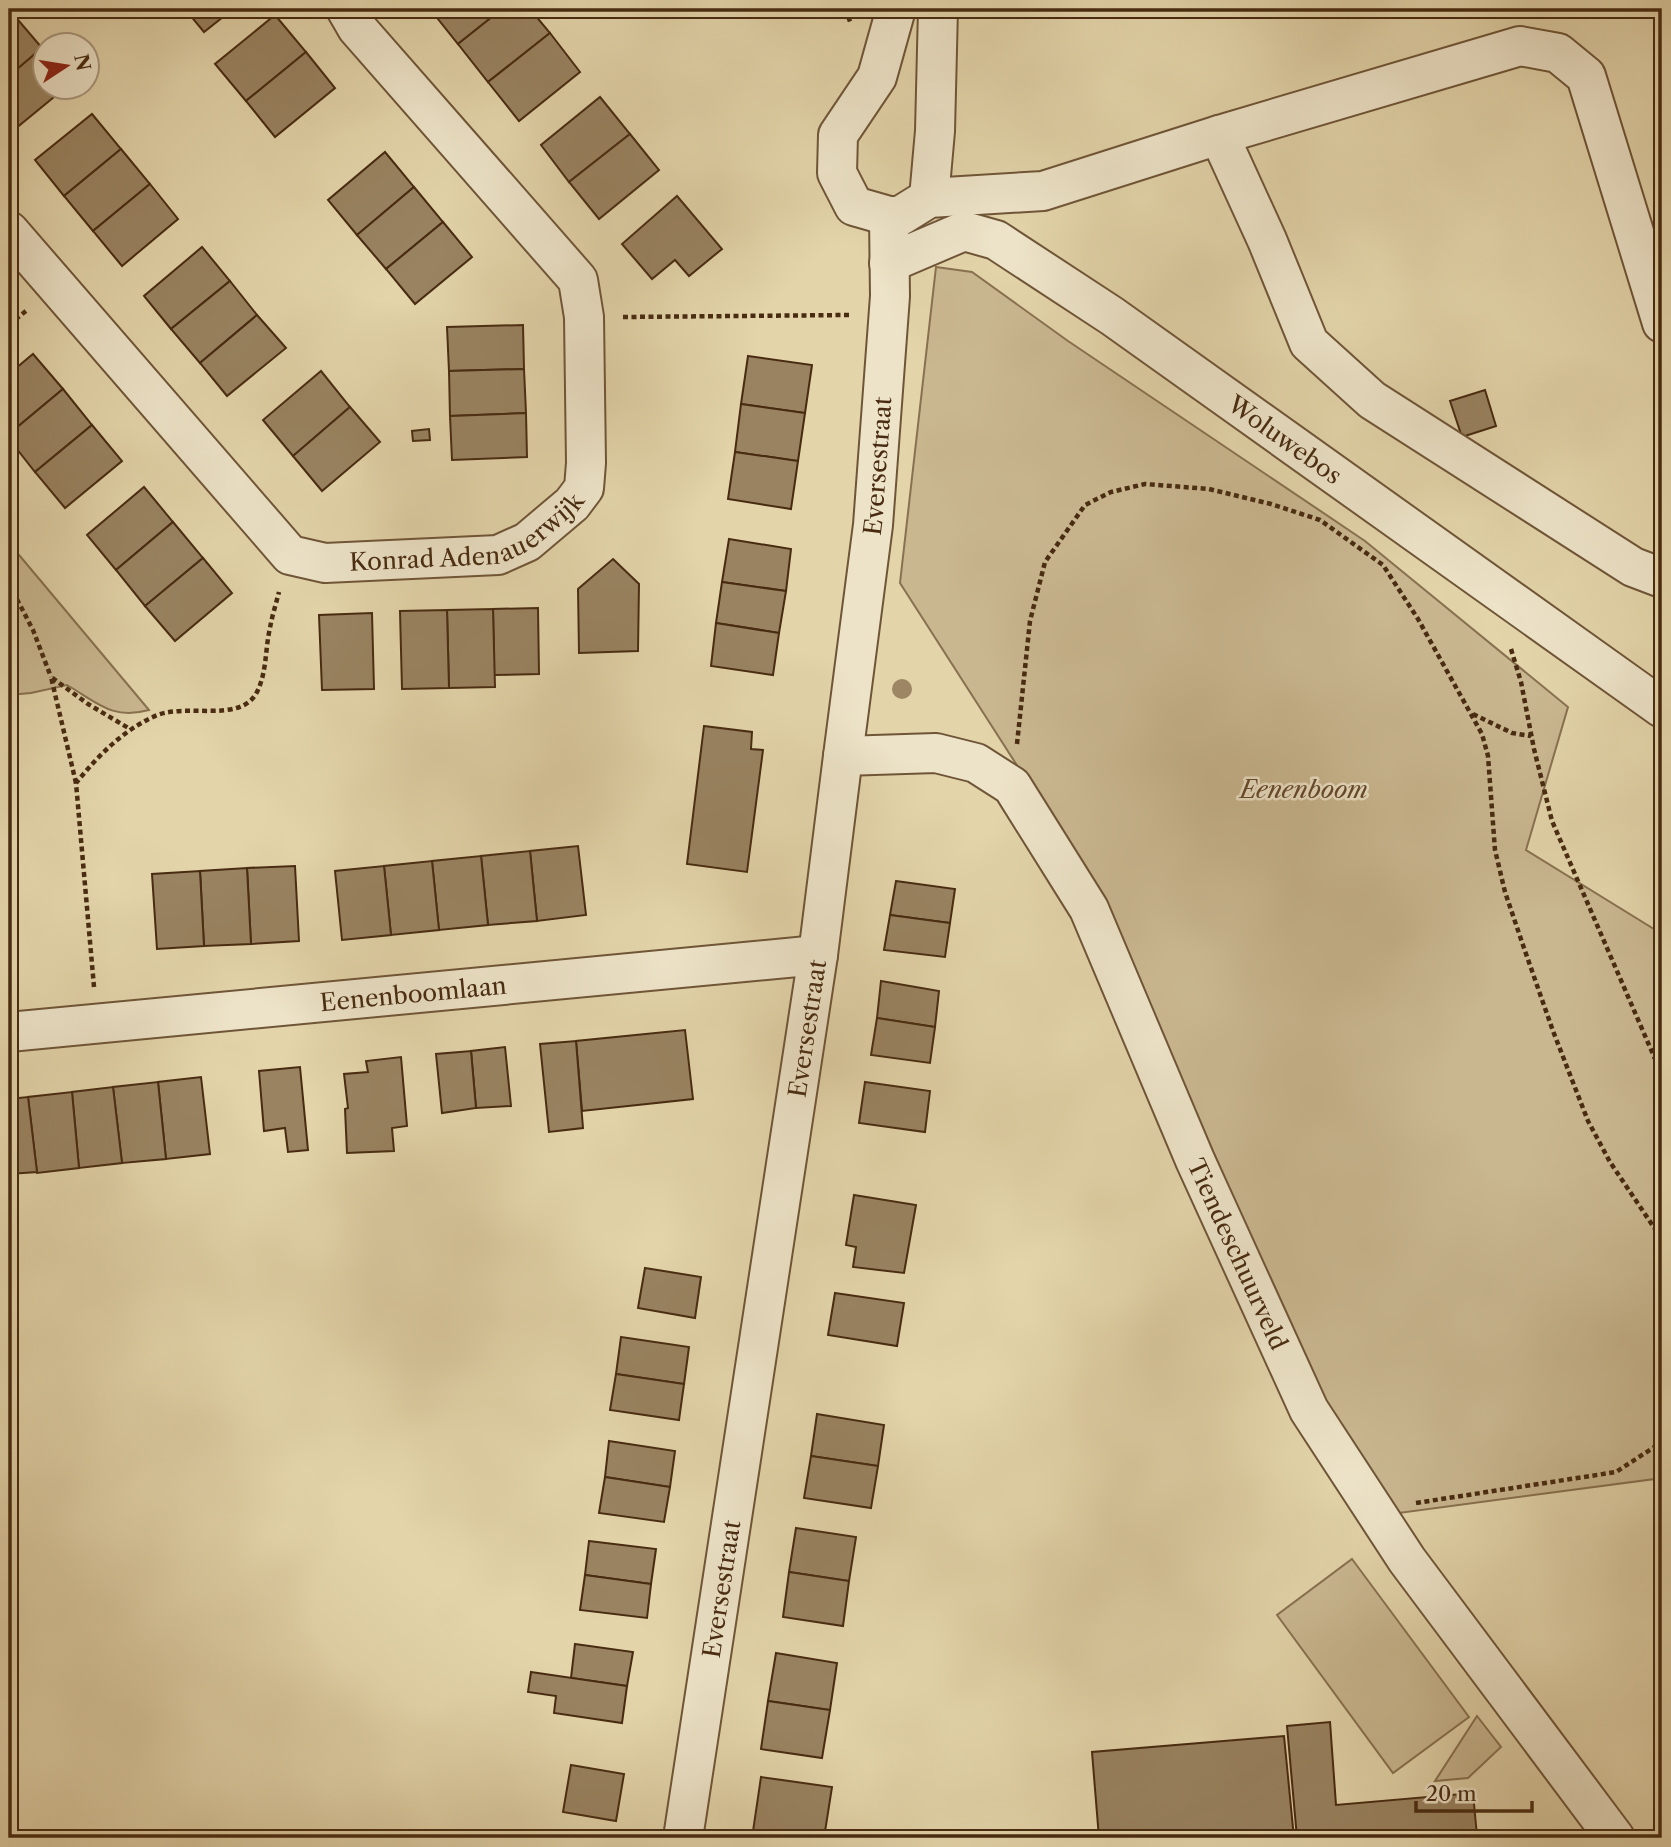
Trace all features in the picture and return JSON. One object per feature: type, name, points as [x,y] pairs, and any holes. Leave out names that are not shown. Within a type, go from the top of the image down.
[{"type":"street","name":"Konrad Adenauerwijk","points":[[290,555],[325,563],[498,555],[527,542],[572,504],[584,488],[584,317],[578,279],[357,28],[346,9]]},
{"type":"street","points":[[896,9],[877,78],[838,135],[837,173],[854,206],[890,216],[900,216],[929,198],[1043,191],[1219,135],[1520,47],[1558,53],[1586,76],[1662,323]]},
{"type":"street","points":[[929,198],[935,131],[938,9]]},
{"type":"street","points":[[1219,135],[1267,240],[1309,343],[1372,400],[1633,567],[1662,578]]},
{"type":"street","name":"Eversestraat","points":[[683,1838],[818,956],[873,525],[889,315],[890,216]]},
{"type":"street","points":[[9,231],[290,555]]},
{"type":"street","name":"Woluwebos","points":[[889,263],[964,231],[996,240],[1112,316],[1662,708]]},
{"type":"street","name":"Tiendeschuurveld","points":[[843,756],[936,753],[976,763],[1012,786],[1090,909],[1195,1160],[1309,1410],[1373,1510],[1442,1608],[1615,1838]]},
{"type":"street","name":"Eenenboomlaan","points":[[9,1032],[818,956]]},
{"type":"path","points":[[584,317],[889,315]]},
{"type":"path","points":[[1012,786],[1030,621],[1045,562],[1086,505],[1111,492],[1145,484],[1209,489],[1271,504],[1320,520],[1383,565],[1418,619],[1482,734],[1488,756],[1495,850],[1505,892],[1553,1031],[1588,1121],[1610,1162],[1648,1219],[1662,1235]]},
{"type":"path","points":[[76,783],[99,755],[130,729],[155,716],[178,710],[226,711],[243,708],[256,694],[262,677],[270,629],[290,555]]},
{"type":"path","points":[[9,584],[33,630],[51,677],[76,783],[97,1023]]},
{"type":"path","points":[[51,677],[88,704],[130,729]]},
{"type":"path","points":[[1524,696],[1552,821],[1662,1076]]},
{"type":"path","points":[[1472,714],[1512,733],[1531,736]]},
{"type":"path","points":[[1373,1510],[1616,1472],[1662,1442]]},
{"type":"green space","name":"Eenenboom","points":[[936,267],[972,272],[1068,341],[1365,541],[1568,707],[1526,850],[1662,934],[1662,1478],[1399,1513],[1323,1404],[1104,901],[900,583]]},
{"type":"green space","points":[[9,543],[149,710],[136,713],[115,711],[67,685],[9,695]]},
{"type":"green space","points":[[1352,1559],[1469,1717],[1393,1773],[1277,1615]]},
{"type":"green space","points":[[1477,1716],[1501,1747],[1468,1778],[1435,1781]]},
{"type":"building","points":[[185,9],[233,9],[204,32]]},
{"type":"building","points":[[430,9],[502,9],[458,44]]},
{"type":"building","points":[[502,9],[530,9],[550,33],[488,82],[458,44]]},
{"type":"building","points":[[13,14],[32,36],[32,56],[9,76],[9,18]]},
{"type":"building","points":[[275,15],[306,52],[246,101],[215,64]]},
{"type":"building","points":[[550,33],[580,72],[519,121],[488,82]]},
{"type":"building","points":[[306,52],[335,88],[275,137],[246,101]]},
{"type":"building","points":[[32,56],[32,102],[48,102],[15,129],[9,121],[9,76]]},
{"type":"building","points":[[600,97],[630,134],[569,182],[541,145]]},
{"type":"building","points":[[92,114],[121,149],[64,196],[35,160]]},
{"type":"building","points":[[630,134],[659,170],[599,219],[569,182]]},
{"type":"building","points":[[121,149],[150,184],[93,231],[64,196]]},
{"type":"building","points":[[385,152],[414,187],[357,235],[328,200]]},
{"type":"building","points":[[150,184],[178,219],[122,266],[93,231]]},
{"type":"building","points":[[414,187],[443,222],[386,269],[357,235]]},
{"type":"building","points":[[677,196],[722,249],[689,276],[675,260],[652,279],[622,244]]},
{"type":"building","points":[[443,222],[472,257],[415,304],[386,269]]},
{"type":"building","points":[[202,247],[230,281],[171,329],[144,296]]},
{"type":"building","points":[[230,281],[257,315],[200,363],[171,329]]},
{"type":"building","points":[[257,315],[286,348],[227,396],[200,363]]},
{"type":"building","points":[[523,325],[524,369],[449,371],[447,327]]},
{"type":"building","points":[[33,354],[63,389],[10,433],[9,374]]},
{"type":"building","points":[[748,356],[812,365],[805,413],[741,404]]},
{"type":"building","points":[[524,369],[526,413],[450,416],[449,371]]},
{"type":"building","points":[[321,371],[350,407],[293,456],[263,420]]},
{"type":"building","points":[[63,389],[92,425],[35,472],[9,439],[9,434]]},
{"type":"building","points":[[1485,390],[1496,426],[1462,437],[1450,401]]},
{"type":"building","points":[[741,404],[805,413],[798,461],[735,452]]},
{"type":"building","points":[[350,407],[380,442],[322,491],[293,456]]},
{"type":"building","points":[[526,413],[527,457],[452,460],[450,416]]},
{"type":"building","points":[[92,425],[122,461],[65,508],[35,472]]},
{"type":"building","points":[[429,429],[430,440],[413,441],[412,431]]},
{"type":"building","points":[[735,452],[798,461],[791,509],[728,499]]},
{"type":"building","points":[[144,487],[173,522],[116,570],[87,535]]},
{"type":"building","points":[[173,522],[203,558],[145,606],[116,570]]},
{"type":"building","points":[[729,539],[791,549],[786,591],[722,582]]},
{"type":"building","points":[[203,558],[232,593],[175,641],[145,606]]},
{"type":"building","points":[[613,559],[639,584],[638,651],[579,653],[578,589]]},
{"type":"building","points":[[722,582],[786,591],[779,633],[716,623]]},
{"type":"building","points":[[538,608],[539,674],[494,675],[493,609]]},
{"type":"building","points":[[493,609],[495,687],[449,688],[447,610]]},
{"type":"building","points":[[447,610],[449,688],[402,689],[400,611]]},
{"type":"building","points":[[372,613],[374,689],[322,690],[319,615]]},
{"type":"building","points":[[716,623],[779,633],[773,675],[711,666]]},
{"type":"building","points":[[704,726],[752,732],[751,749],[763,750],[747,872],[687,864]]},
{"type":"building","points":[[578,846],[586,915],[537,921],[530,851]]},
{"type":"building","points":[[530,851],[537,921],[488,925],[481,856]]},
{"type":"building","points":[[481,856],[488,925],[439,930],[432,861]]},
{"type":"building","points":[[432,861],[439,930],[391,935],[384,866]]},
{"type":"building","points":[[295,866],[299,941],[251,944],[247,868]]},
{"type":"building","points":[[384,866],[391,935],[342,940],[335,871]]},
{"type":"building","points":[[247,868],[251,944],[204,946],[200,871]]},
{"type":"building","points":[[200,871],[204,946],[157,949],[152,874]]},
{"type":"building","points":[[896,881],[955,889],[950,923],[890,915]]},
{"type":"building","points":[[890,915],[950,923],[945,957],[884,950]]},
{"type":"building","points":[[881,981],[939,991],[935,1027],[877,1018]]},
{"type":"building","points":[[877,1018],[935,1027],[930,1063],[871,1055]]},
{"type":"building","points":[[685,1030],[693,1099],[582,1111],[576,1041]]},
{"type":"building","points":[[576,1041],[583,1128],[549,1132],[540,1044]]},
{"type":"building","points":[[505,1047],[511,1106],[476,1108],[471,1051]]},
{"type":"building","points":[[471,1051],[476,1108],[442,1113],[436,1054]]},
{"type":"building","points":[[401,1057],[407,1126],[392,1128],[394,1151],[347,1153],[345,1109],[348,1108],[344,1074],[368,1072],[366,1061]]},
{"type":"building","points":[[300,1067],[308,1150],[288,1152],[285,1128],[264,1131],[259,1071]]},
{"type":"building","points":[[201,1077],[210,1154],[166,1159],[158,1082]]},
{"type":"building","points":[[158,1082],[166,1159],[122,1163],[113,1087]]},
{"type":"building","points":[[865,1082],[930,1091],[925,1132],[859,1123]]},
{"type":"building","points":[[113,1087],[122,1163],[79,1168],[72,1092]]},
{"type":"building","points":[[72,1092],[79,1168],[37,1173],[28,1097]]},
{"type":"building","points":[[28,1097],[37,1172],[9,1174],[9,1099]]},
{"type":"building","points":[[854,1195],[916,1205],[904,1273],[853,1267],[856,1247],[846,1245]]},
{"type":"building","points":[[645,1268],[701,1277],[695,1318],[638,1308]]},
{"type":"building","points":[[835,1293],[904,1303],[897,1346],[828,1335]]},
{"type":"building","points":[[621,1337],[689,1347],[684,1384],[616,1374]]},
{"type":"building","points":[[616,1374],[684,1384],[679,1420],[610,1410]]},
{"type":"building","points":[[817,1414],[884,1425],[878,1466],[811,1456]]},
{"type":"building","points":[[609,1441],[675,1451],[670,1487],[605,1477]]},
{"type":"building","points":[[811,1456],[878,1466],[871,1508],[804,1498]]},
{"type":"building","points":[[605,1477],[670,1487],[664,1522],[599,1513]]},
{"type":"building","points":[[796,1528],[856,1537],[849,1581],[789,1572]]},
{"type":"building","points":[[589,1541],[656,1549],[651,1584],[585,1575]]},
{"type":"building","points":[[789,1572],[849,1581],[843,1626],[783,1617]]},
{"type":"building","points":[[585,1575],[651,1584],[647,1618],[580,1610]]},
{"type":"building","points":[[575,1644],[633,1652],[627,1686],[571,1678]]},
{"type":"building","points":[[776,1653],[837,1663],[830,1710],[768,1701]]},
{"type":"building","points":[[531,1672],[627,1686],[622,1723],[554,1713],[556,1696],[528,1692]]},
{"type":"building","points":[[768,1701],[830,1710],[822,1758],[761,1749]]},
{"type":"building","points":[[1330,1722],[1336,1805],[1473,1793],[1477,1836],[1297,1838],[1287,1726]]},
{"type":"building","points":[[1284,1736],[1294,1838],[1099,1838],[1092,1752]]},
{"type":"building","points":[[571,1765],[624,1774],[616,1821],[563,1812]]},
{"type":"building","points":[[761,1777],[832,1787],[824,1838],[752,1838]]}]
